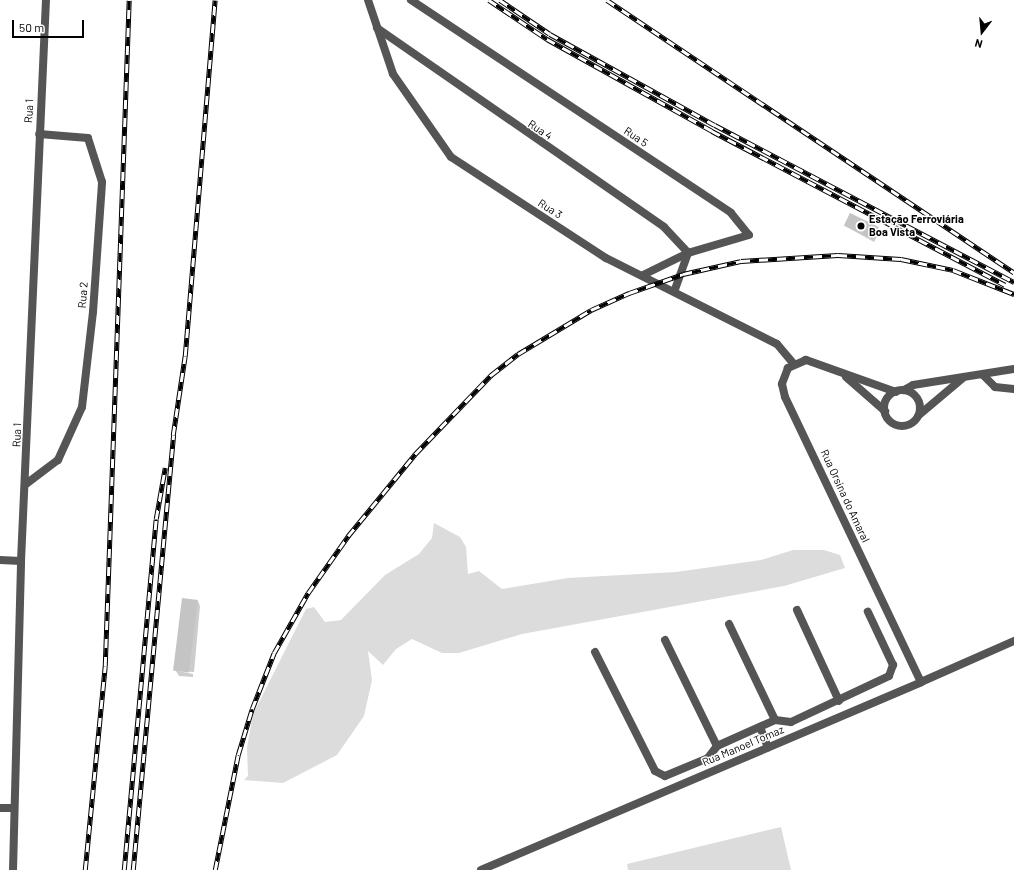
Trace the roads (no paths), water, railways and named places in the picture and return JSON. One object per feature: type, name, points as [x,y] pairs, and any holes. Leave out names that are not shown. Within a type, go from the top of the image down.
[{"type":"street","name":"Rua 1","points":[[13,870],[13,808],[21,561],[26,484],[39,134],[46,0]]},
{"type":"street","name":"Rua 3","points":[[368,0],[393,74],[451,158],[606,258],[643,275],[777,344],[793,363]]},
{"type":"street","name":"Rua 5","points":[[411,0],[731,213],[749,235],[688,253],[643,275]]},
{"type":"street","name":"Rua 4","points":[[377,28],[664,227],[688,253]]},
{"type":"street","name":"Rua 2","points":[[26,484],[58,460],[83,402],[102,182],[88,138],[39,134]]},
{"type":"street","points":[[674,292],[688,253]]},
{"type":"street","points":[[793,363],[806,360],[900,391],[919,402],[919,416]]},
{"type":"street","name":"Rua Orsina do Amaral","points":[[793,363],[784,374],[785,397],[921,682]]},
{"type":"street","points":[[885,411],[888,398],[913,385],[983,375],[1014,368]]},
{"type":"street","points":[[839,372],[859,386],[885,411],[889,420],[900,426],[911,423],[964,378]]},
{"type":"street","points":[[983,375],[995,387],[1014,389]]},
{"type":"street","points":[[0,560],[21,561]]},
{"type":"street","points":[[798,610],[839,701]]},
{"type":"street","points":[[595,652],[659,774],[665,776],[708,758],[718,746],[774,720],[791,722],[839,701],[893,673],[893,665],[868,612]]},
{"type":"street","points":[[729,624],[774,720]]},
{"type":"street","points":[[664,640],[718,746]]},
{"type":"street","name":"Rua Manoel Tomaz","points":[[481,870],[768,748],[1014,641]]},
{"type":"street","points":[[760,727],[768,748]]},
{"type":"street","points":[[0,808],[13,808]]},
{"type":"railway","points":[[85,870],[105,666],[129,0]]},
{"type":"railway","points":[[133,870],[173,435],[185,356],[215,0]]},
{"type":"railway","points":[[489,0],[547,39],[712,131],[1005,285]]},
{"type":"railway","points":[[500,0],[550,34],[715,125],[1014,282]]},
{"type":"railway","points":[[607,0],[1014,272]]},
{"type":"railway","points":[[215,870],[238,755],[252,709],[274,653],[308,593],[348,536],[415,454],[491,375],[518,354],[591,310],[629,293],[683,274],[741,261],[838,255],[901,259],[953,270],[1014,294]]},
{"type":"railway","points":[[124,870],[156,519],[165,468]]},
{"type":"place","name":"Estação Ferroviária Boa Vista","points":[[861,226]]}]
